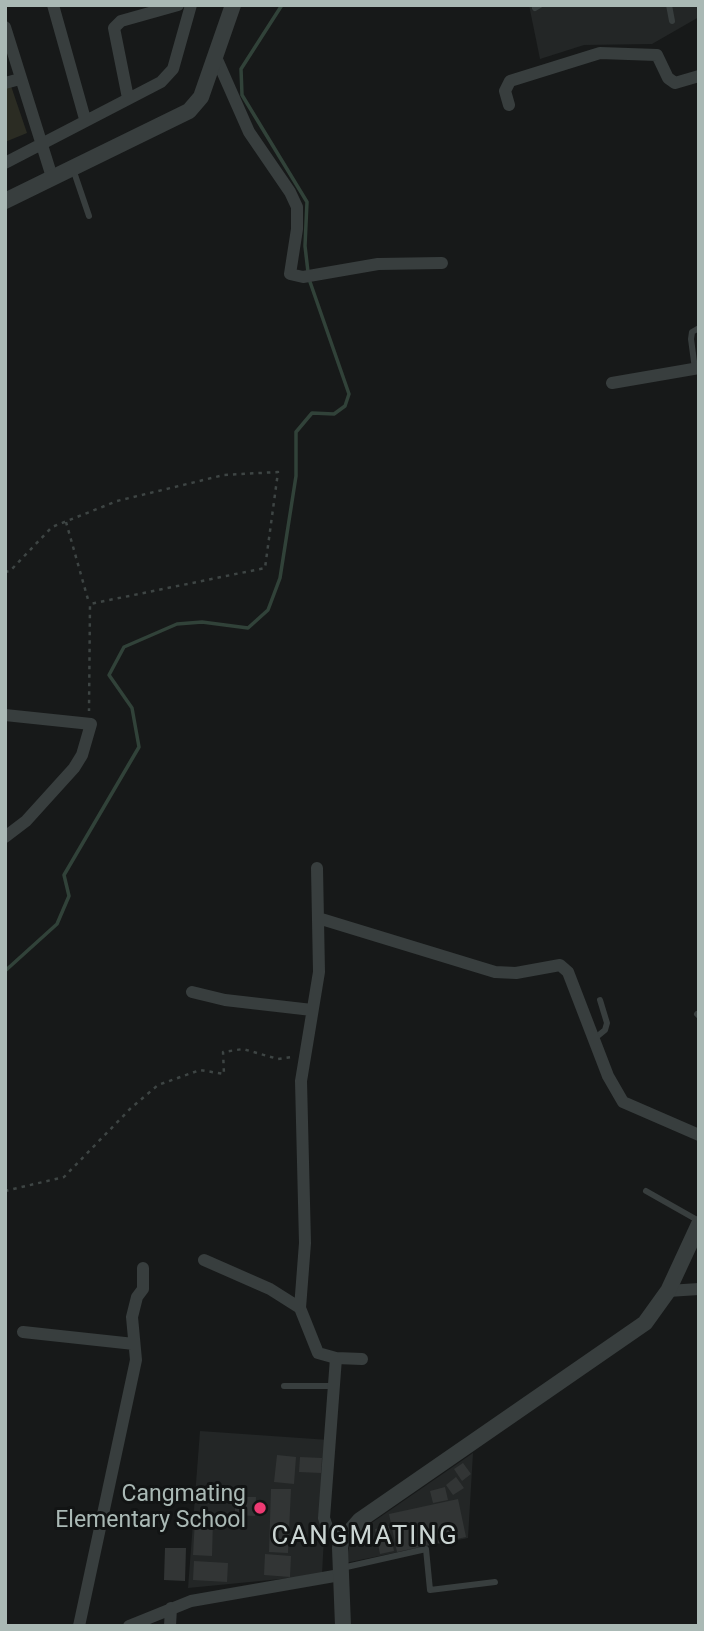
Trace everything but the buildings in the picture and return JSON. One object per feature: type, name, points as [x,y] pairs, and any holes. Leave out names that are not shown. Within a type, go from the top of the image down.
[{"type":"street","points":[[53,5],[85,119]]},
{"type":"street","points":[[128,98],[114,28],[121,21],[178,5]]},
{"type":"street","points":[[5,163],[85,119],[162,82],[173,69],[191,5]]},
{"type":"street","points":[[5,201],[189,111],[201,97],[233,5]]},
{"type":"street","points":[[5,27],[52,177]]},
{"type":"street","points":[[509,105],[505,90],[510,81],[600,53],[657,55],[667,78],[675,83],[699,76]]},
{"type":"street","points":[[215,55],[249,132],[290,192],[297,207],[298,229],[290,274],[303,277],[378,264],[442,263]]},
{"type":"street","points":[[5,83],[20,79]]},
{"type":"street","points":[[612,383],[697,369]]},
{"type":"street","points":[[5,715],[91,724],[82,755],[74,768],[26,821],[5,837]]},
{"type":"street","points":[[317,867],[319,972],[303,1055],[305,1243],[300,1308],[318,1353],[337,1358],[362,1359]]},
{"type":"street","points":[[318,918],[495,971],[516,973],[560,965],[568,972],[622,1101],[699,1135]]},
{"type":"street","points":[[192,992],[225,1000],[312,1010]]},
{"type":"street","points":[[343,1626],[341,1542],[359,1520],[645,1323],[668,1290],[699,1222]]},
{"type":"street","points":[[204,1260],[270,1289],[300,1308]]},
{"type":"street","points":[[79,1626],[136,1360],[132,1317],[137,1297],[143,1289],[143,1268]]},
{"type":"street","points":[[668,1290],[699,1289]]},
{"type":"street","points":[[23,1332],[134,1344]]},
{"type":"street","points":[[337,1358],[324,1518],[327,1527],[341,1542]]},
{"type":"street","points":[[129,1626],[155,1620],[171,1608],[191,1601],[340,1572]]},
{"type":"street","points":[[170,1626],[171,1608]]},
{"type":"lane","points":[[669,5],[672,21]]},
{"type":"lane","points":[[72,167],[89,216]]},
{"type":"lane","points":[[697,369],[691,339],[692,332],[699,328]]},
{"type":"lane","points":[[594,1039],[605,1030],[607,1023],[600,1000]]},
{"type":"lane","points":[[646,1191],[699,1222]]},
{"type":"lane","points":[[284,1386],[335,1386]]},
{"type":"lane","points":[[340,1572],[426,1549],[430,1590],[495,1582]]},
{"type":"path","points":[[5,572],[10,571],[52,527],[117,502],[224,475],[278,472],[265,568],[90,604]]},
{"type":"path","points":[[66,522],[90,604],[87,668],[91,724]]},
{"type":"path","points":[[5,1191],[65,1177],[131,1108],[158,1085],[200,1070],[224,1074],[223,1052],[243,1049],[278,1059],[303,1055]]},
{"type":"shaded area","points":[[529,5],[699,5],[699,17],[652,44],[584,45],[540,59]]},
{"type":"shaded area","points":[[10,83],[27,133],[5,142],[5,84]]},
{"type":"shaded area","name":"Cangmating Elementary School","points":[[200,1431],[329,1440],[322,1575],[188,1588]]},
{"type":"shaded area","points":[[473,1453],[468,1538],[345,1563],[351,1540]]},
{"type":"waterway","points":[[282,5],[241,69],[242,95],[307,202],[305,246],[308,272]]},
{"type":"waterway","points":[[5,971],[57,924],[69,896],[64,875],[139,747],[132,708],[109,675],[124,647],[177,624],[202,622],[248,628],[268,610],[280,578],[296,476],[296,432],[312,413],[334,414],[345,406],[349,394],[309,279]]},
{"type":"place","name":"Cangmating Elementary School","points":[[260,1508]]},
{"type":"district","name":"CANGMATING","points":[[365,1537]]}]
